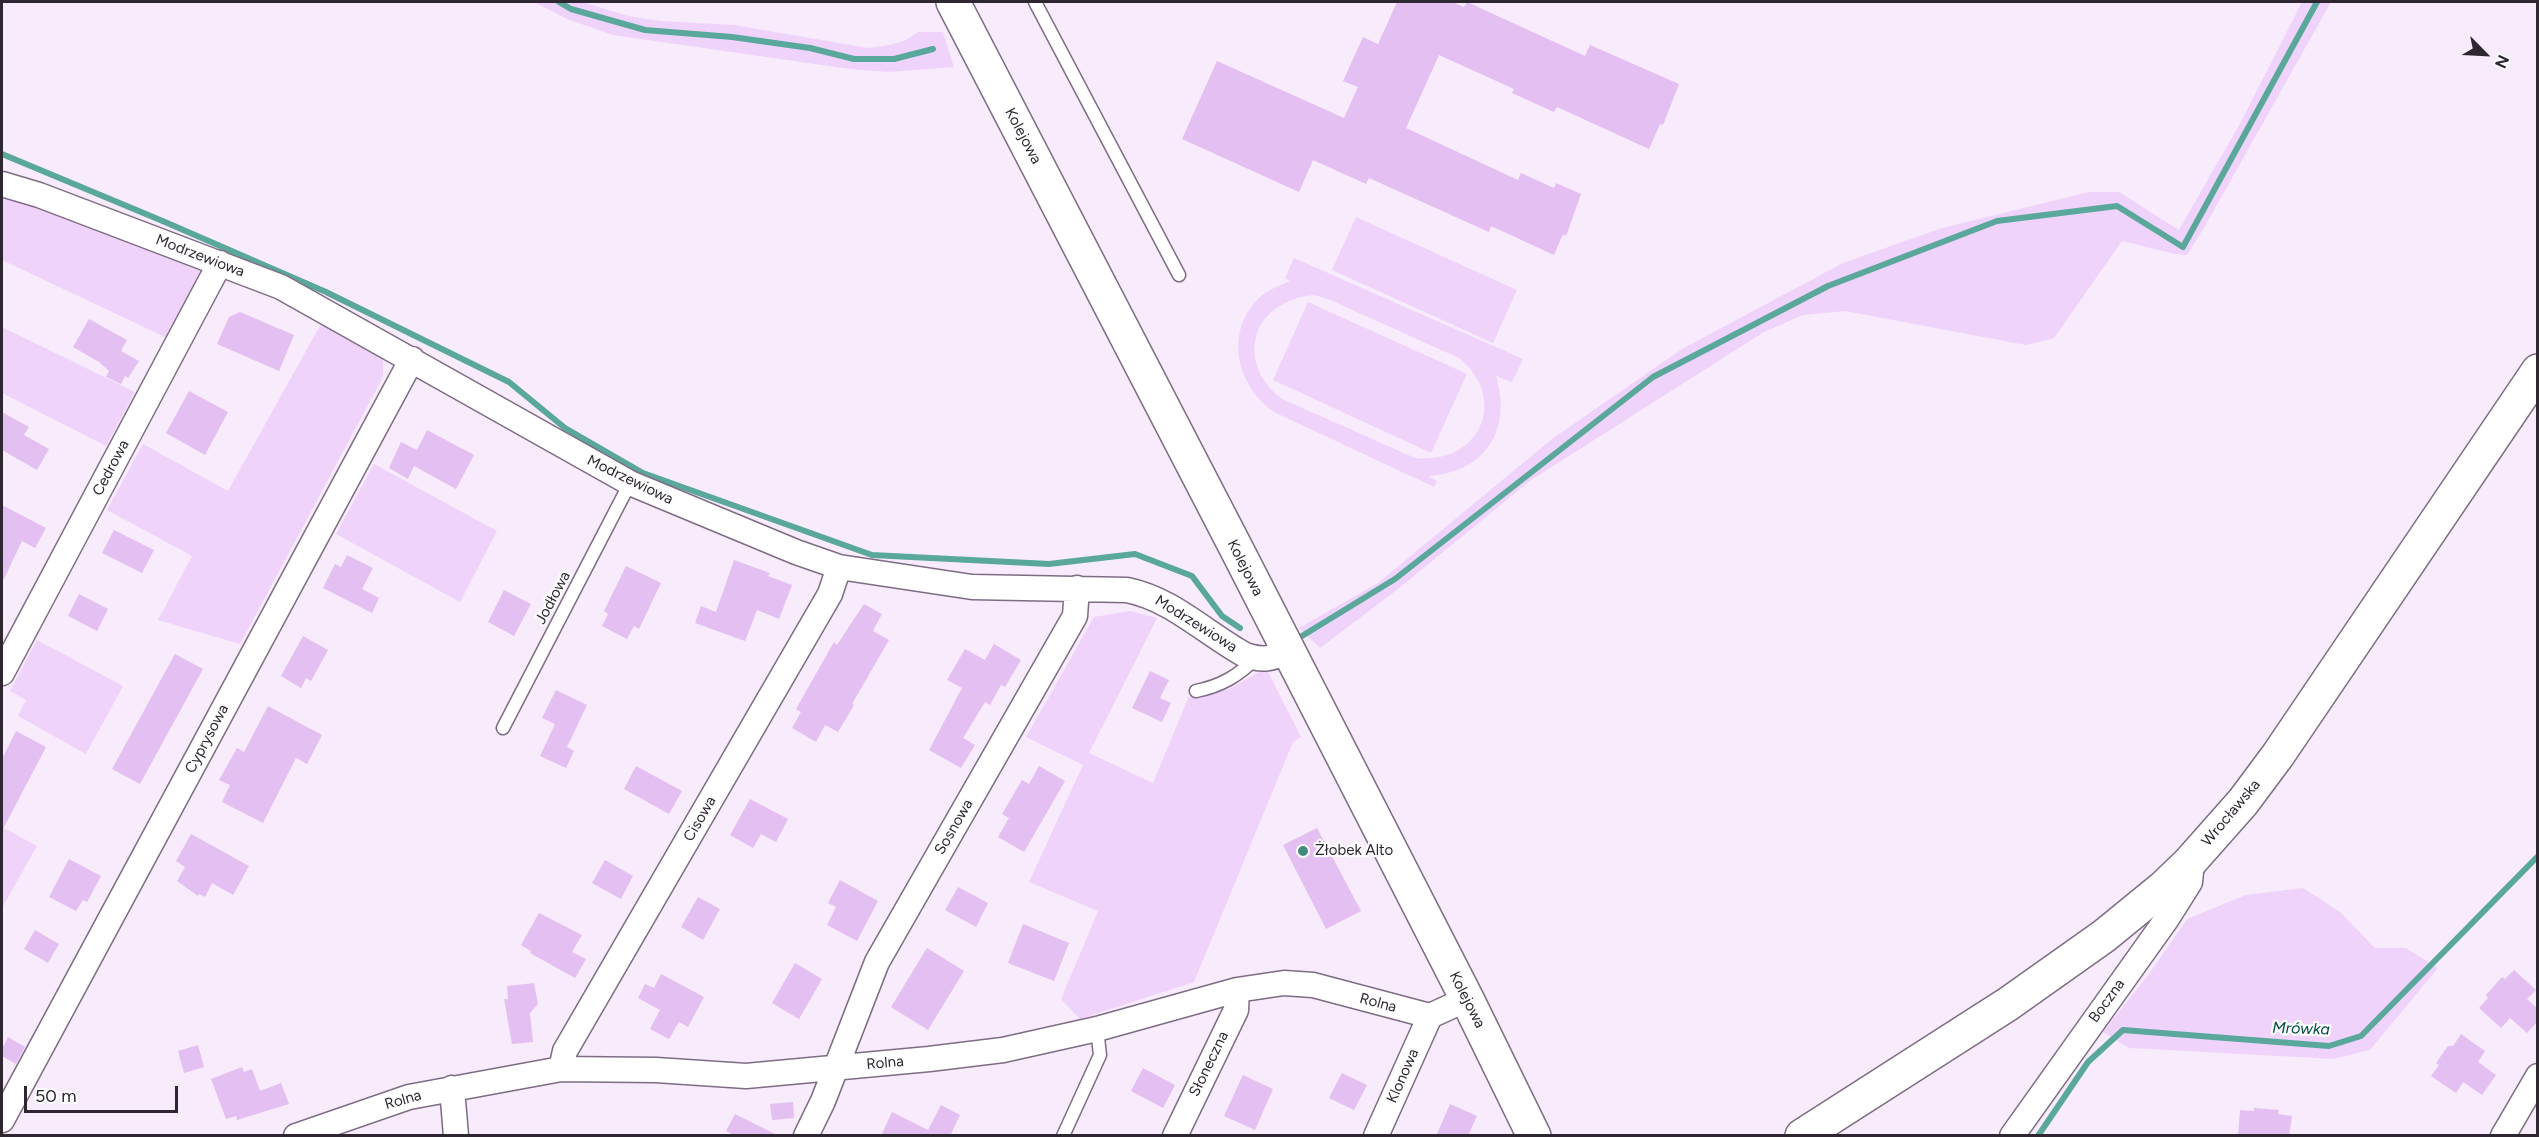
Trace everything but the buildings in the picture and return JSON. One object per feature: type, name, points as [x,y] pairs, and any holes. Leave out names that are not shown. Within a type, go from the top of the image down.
[{"type":"street","name":"Kolejowa","points":[[953,2],[1467,999],[1534,1136]]},
{"type":"street","name":"Modrzewiowa","points":[[2,184],[39,195],[281,287],[630,483],[698,513],[839,567],[972,587],[1126,590],[1155,597],[1238,651],[1256,658],[1273,658],[1288,651]]},
{"type":"street","name":"Cedrowa","points":[[2,673],[220,263]]},
{"type":"street","name":"Cyprysowa","points":[[2,1120],[412,359]]},
{"type":"street","name":"Wrocławska","points":[[1802,1136],[2059,970],[2164,887],[2189,862],[2243,802],[2278,755],[2538,371]]},
{"type":"street","name":"Cisowa","points":[[561,1070],[565,1051],[830,594],[839,567]]},
{"type":"street","name":"Sosnowa","points":[[806,1136],[877,962],[1075,616],[1077,588]]},
{"type":"street","name":"Boczna","points":[[2012,1136],[2166,920],[2190,882],[2192,872],[2189,862]]},
{"type":"street","name":"Rolna","points":[[296,1136],[409,1097],[561,1070],[656,1070],[746,1076],[1003,1050],[1097,1029],[1238,990],[1297,982],[1430,1016]]},
{"type":"street","name":"Słoneczna","points":[[1175,1136],[1236,1010],[1238,990]]},
{"type":"street","points":[[1430,1016],[1467,999]]},
{"type":"street","name":"Klonowa","points":[[1376,1136],[1430,1016]]},
{"type":"street","points":[[2503,1136],[2538,1076]]},
{"type":"street","points":[[452,1088],[456,1136]]},
{"type":"lane","points":[[1035,2],[1179,275]]},
{"type":"lane","name":"Jodłowa","points":[[503,728],[630,483]]},
{"type":"lane","points":[[1196,691],[1218,686],[1242,671],[1256,658]]},
{"type":"lane","points":[[1063,1136],[1100,1055],[1097,1029]]},
{"type":"shaded area","points":[[534,2],[582,2],[628,16],[660,21],[734,25],[868,48],[906,40],[918,32],[943,32],[954,67],[889,72],[850,69],[613,35],[567,19]]},
{"type":"shaded area","points":[[2302,2],[2331,2],[2187,255],[2122,241],[2054,338],[2026,345],[1845,311],[1803,315],[1764,332],[1531,480],[1398,589],[1320,648],[1299,628],[1378,583],[1552,439],[1682,349],[1843,263],[1942,228],[2089,192],[2119,192],[2179,230],[2241,122]]},
{"type":"shaded area","points":[[2,194],[201,267],[203,280],[174,337],[165,337],[2,260]]},
{"type":"shaded area","points":[[1356,217],[1517,290],[1493,343],[1332,270]]},
{"type":"shaded area","points":[[1294,258],[1523,359],[1512,382],[1496,376],[1500,396],[1500,414],[1497,430],[1490,445],[1479,457],[1465,466],[1448,473],[1428,476],[1437,481],[1434,487],[1274,412],[1251,388],[1239,359],[1238,343],[1247,313],[1262,296],[1273,288],[1290,281],[1285,278]],"holes":[[[1314,295],[1328,299],[1459,358],[1474,375],[1483,392],[1484,410],[1480,426],[1470,441],[1456,451],[1437,457],[1415,458],[1282,399],[1267,384],[1258,367],[1255,351],[1257,335],[1264,320],[1276,308],[1293,299]]]},
{"type":"shaded area","points":[[1308,302],[1467,374],[1431,453],[1273,380]]},
{"type":"shaded area","points":[[322,322],[383,355],[383,377],[240,644],[158,620],[192,556],[107,510],[143,444],[228,491]]},
{"type":"shaded area","points":[[2,327],[135,392],[106,446],[2,393]]},
{"type":"shaded area","points":[[374,464],[497,531],[460,602],[336,534]]},
{"type":"shaded area","points":[[1130,611],[1157,618],[1089,753],[1153,783],[1190,694],[1227,690],[1266,668],[1301,737],[1293,742],[1194,982],[1080,1019],[1061,999],[1098,911],[1029,882],[1083,765],[1026,737],[1094,617]]},
{"type":"shaded area","points":[[37,640],[123,686],[86,754],[18,716],[26,700],[10,691]]},
{"type":"shaded area","points":[[2,827],[37,846],[2,908]]},
{"type":"shaded area","points":[[2303,888],[2340,912],[2375,948],[2406,948],[2438,968],[2370,1050],[2334,1059],[2129,1048],[2103,1032],[2149,974],[2187,919],[2246,895]]},
{"type":"waterway","points":[[559,2],[571,9],[645,30],[732,37],[810,48],[854,59],[894,59],[933,49]]},
{"type":"waterway","points":[[1302,636],[1395,579],[1653,377],[1828,286],[1997,221],[2117,206],[2183,247],[2317,2]]},
{"type":"waterway","points":[[2,154],[326,292],[509,382],[565,428],[643,473],[872,555],[1049,564],[1135,554],[1192,576],[1222,616],[1240,628]]},
{"type":"waterway","name":"Mrówka","points":[[2038,1136],[2088,1062],[2123,1030],[2329,1046],[2361,1036],[2538,856]]},
{"type":"place","name":"Żłobek Alto","points":[[1303,851]]}]
